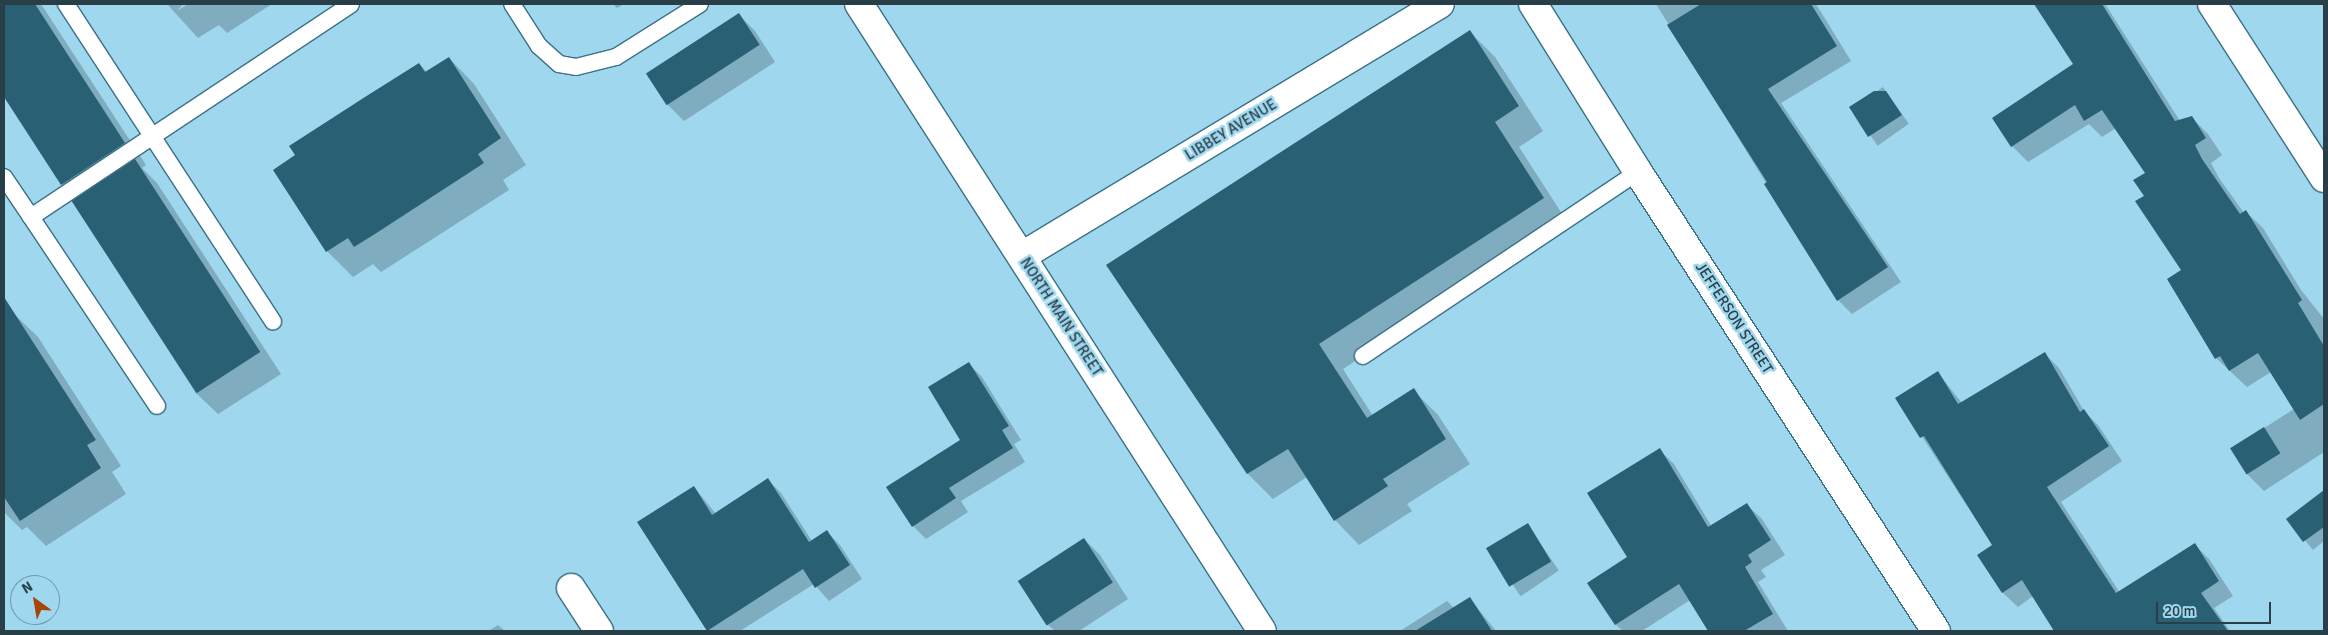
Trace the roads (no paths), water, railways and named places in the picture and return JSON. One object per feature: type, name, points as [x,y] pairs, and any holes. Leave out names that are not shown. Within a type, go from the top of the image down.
[{"type":"street","name":"NORTH MAIN STREET","points":[[859,4],[1262,631]]},
{"type":"street","name":"LIBBEY AVENUE","points":[[1022,256],[1440,4]]},
{"type":"street","name":"JEFFERSON STREET","points":[[1533,4],[1638,172],[1936,631]]},
{"type":"street","points":[[2212,4],[2324,178]]},
{"type":"street","points":[[571,588],[599,631]]},
{"type":"lane","points":[[66,4],[273,321]]},
{"type":"lane","points":[[31,217],[351,4]]},
{"type":"lane","points":[[512,4],[539,46],[559,64],[576,67],[616,57],[700,4]]},
{"type":"lane","points":[[1363,356],[1638,172]]},
{"type":"lane","points":[[4,177],[157,406]]}]
